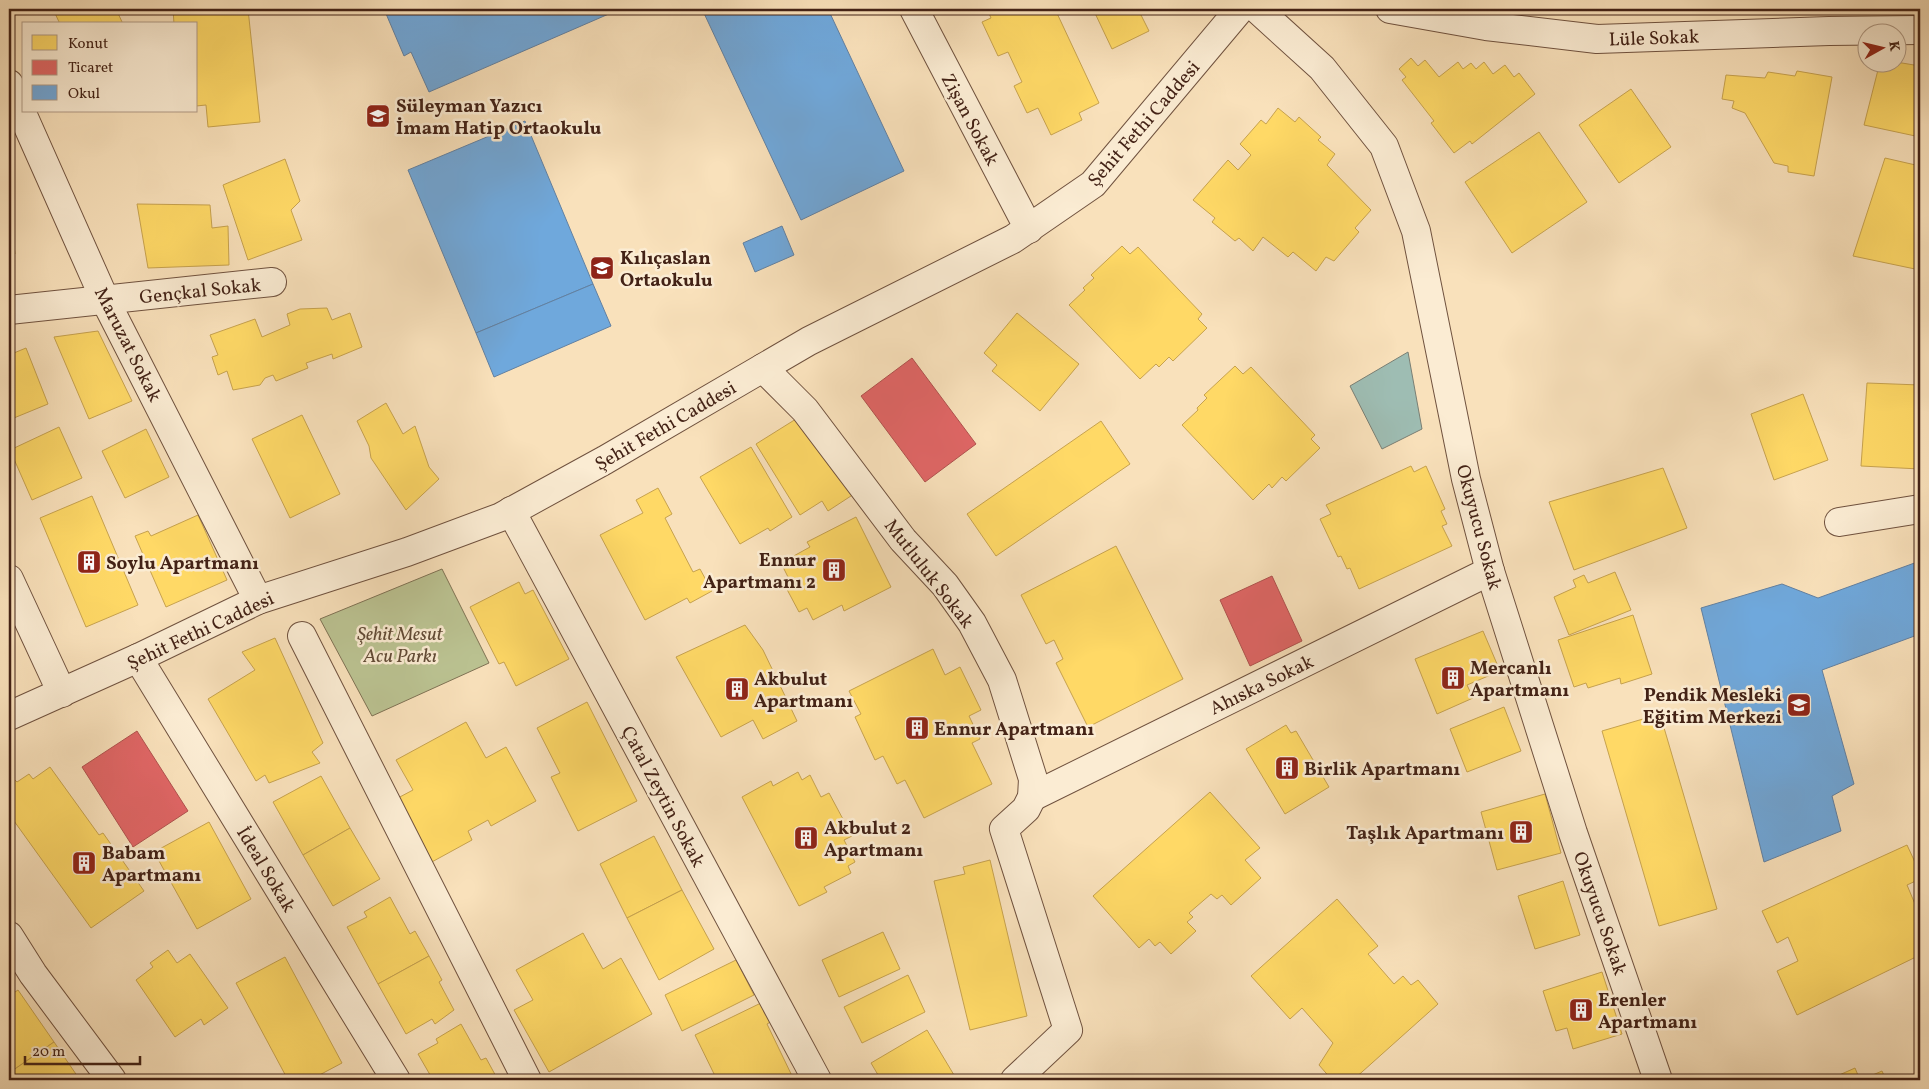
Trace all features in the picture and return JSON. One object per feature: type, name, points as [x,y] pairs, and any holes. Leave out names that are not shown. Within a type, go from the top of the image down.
[{"type":"street","name":"Zişan Sokak","points":[[914,9],[1029,229]]},
{"type":"street","name":"Şehit Fethi Caddesi","points":[[9,716],[138,658],[258,600],[407,552],[511,511],[605,460],[809,341],[1013,240],[1094,184],[1240,9]]},
{"type":"street","name":"Okuyucu Sokak","points":[[1257,9],[1322,68],[1384,146],[1416,231],[1466,478],[1490,571],[1573,833],[1658,1080]]},
{"type":"street","name":"Lüle Sokak","points":[[1390,9],[1486,26],[1597,39],[1920,30]]},
{"type":"street","name":"Maruzat Sokak","points":[[9,84],[105,300],[258,600]]},
{"type":"street","name":"Gençkal Sokak","points":[[9,310],[272,282]]},
{"type":"street","name":"Mutluluk Sokak","points":[[763,368],[805,410],[903,540],[944,585],[972,623],[1002,680],[1033,779],[1032,797]]},
{"type":"street","points":[[1840,522],[1920,509]]},
{"type":"street","name":"Çatal Zeytin Sokak","points":[[511,511],[817,1080]]},
{"type":"street","name":"Ahıska Sokak","points":[[1032,797],[1490,571]]},
{"type":"street","points":[[9,578],[62,693]]},
{"type":"street","points":[[302,636],[527,1080]]},
{"type":"street","name":"İdeal Sokak","points":[[138,658],[396,1080]]},
{"type":"street","points":[[1015,1080],[1068,1030],[1004,829],[1026,809],[1032,797]]},
{"type":"street","points":[[9,936],[33,974],[112,1080]]},
{"type":"green space","name":"Şehit Mesut Acu Parkı","points":[[442,569],[489,663],[372,716],[320,619]]},
{"type":"water","points":[[1408,352],[1422,429],[1382,449],[1350,386]]},
{"type":"building: Konut","points":[[53,9],[116,9],[122,22],[59,22]]},
{"type":"building: Konut","points":[[173,9],[248,9],[260,122],[208,127],[206,105],[198,106],[198,22],[174,22]]},
{"type":"building: Konut","points":[[987,9],[1055,9],[1099,103],[1079,113],[1082,120],[1051,135],[1038,108],[1027,113],[1014,86],[1022,82],[1008,52],[998,56],[982,22],[991,18]]},
{"type":"building: Konut","points":[[1093,9],[1138,9],[1149,31],[1112,49]]},
{"type":"building: Konut","points":[[1411,58],[1418,66],[1425,60],[1439,77],[1458,62],[1463,69],[1471,63],[1476,69],[1484,62],[1493,74],[1505,65],[1514,77],[1519,73],[1535,94],[1472,144],[1470,141],[1454,153],[1431,123],[1434,121],[1402,80],[1406,77],[1399,69]]},
{"type":"building: Konut","points":[[1906,64],[1920,66],[1920,137],[1864,125],[1877,72],[1906,72]]},
{"type":"building: Konut","points":[[1797,71],[1832,77],[1814,176],[1788,172],[1788,166],[1774,163],[1745,113],[1732,108],[1734,101],[1722,99],[1726,75],[1765,78],[1768,72],[1795,76]]},
{"type":"building: Konut","points":[[1631,89],[1671,147],[1619,183],[1579,125]]},
{"type":"building: Konut","points":[[1278,108],[1295,122],[1299,117],[1321,137],[1318,140],[1335,154],[1327,165],[1371,210],[1355,228],[1359,232],[1334,261],[1326,257],[1316,271],[1293,252],[1288,257],[1263,237],[1253,251],[1239,238],[1235,241],[1212,222],[1215,218],[1193,200],[1228,160],[1238,170],[1251,155],[1240,144],[1261,120],[1266,124]]},
{"type":"building: Konut","points":[[1539,132],[1587,202],[1512,253],[1465,182]]},
{"type":"building: Konut","points":[[1885,158],[1920,166],[1920,250],[1915,269],[1853,256]]},
{"type":"building: Konut","points":[[285,159],[300,201],[291,210],[302,240],[248,260],[223,185]]},
{"type":"building: Konut","points":[[137,204],[210,205],[212,228],[228,226],[229,265],[148,268]]},
{"type":"building: Konut","points":[[9,210],[15,254],[9,255]]},
{"type":"building: Konut","points":[[1122,246],[1130,254],[1138,247],[1202,314],[1198,319],[1207,328],[1173,361],[1169,357],[1159,367],[1156,364],[1140,379],[1069,305],[1085,290],[1083,288],[1094,278],[1091,275]]},
{"type":"building: Konut","points":[[327,308],[332,320],[350,313],[362,347],[333,359],[332,354],[306,363],[308,368],[276,381],[273,375],[265,378],[260,385],[233,390],[227,371],[218,375],[212,357],[218,355],[210,335],[255,319],[262,337],[290,325],[287,314],[300,309]]},
{"type":"building: Konut","points":[[1017,313],[1079,364],[1040,411],[992,371],[997,365],[984,353]]},
{"type":"building: Konut","points":[[98,331],[132,401],[89,419],[54,337]]},
{"type":"building: Konut","points":[[26,348],[48,404],[9,420],[9,355]]},
{"type":"building: Konut","points":[[1235,366],[1243,374],[1251,367],[1315,435],[1311,439],[1320,448],[1286,481],[1282,477],[1272,488],[1269,484],[1253,500],[1182,425],[1198,410],[1197,408],[1207,398],[1204,395]]},
{"type":"building: Konut","points":[[1867,383],[1920,385],[1920,469],[1861,466]]},
{"type":"building: Konut","points":[[1803,394],[1828,460],[1774,480],[1751,414]]},
{"type":"building: Konut","points":[[386,403],[403,434],[415,426],[429,467],[439,479],[406,510],[371,458],[369,446],[357,421]]},
{"type":"building: Konut","points":[[804,414],[854,494],[828,511],[822,501],[800,515],[756,444]]},
{"type":"building: Konut","points":[[302,415],[340,494],[290,518],[252,439]]},
{"type":"building: Konut","points":[[1101,421],[1130,464],[996,556],[967,514]]},
{"type":"building: Konut","points":[[59,427],[82,478],[32,500],[10,450]]},
{"type":"building: Konut","points":[[146,429],[169,477],[125,498],[102,451]]},
{"type":"building: Konut","points":[[751,447],[792,517],[770,531],[768,528],[740,544],[700,477]]},
{"type":"building: Konut","points":[[1411,466],[1414,472],[1426,466],[1445,509],[1441,511],[1447,524],[1442,526],[1452,546],[1359,589],[1350,568],[1347,569],[1341,556],[1338,557],[1320,519],[1331,514],[1326,505]]},
{"type":"building: Konut","points":[[1663,468],[1687,528],[1574,570],[1549,502]]},
{"type":"building: Konut","points":[[658,488],[672,514],[665,518],[693,572],[700,569],[712,591],[690,603],[687,598],[645,620],[600,535],[643,513],[636,500]]},
{"type":"building: Konut","name":"Soylu Apartmanı","points":[[92,496],[138,605],[86,627],[40,518]]},
{"type":"building: Konut","points":[[198,515],[227,580],[166,607],[135,536],[148,531],[151,536]]},
{"type":"building: Konut","name":"Ennur Apartmanı 2","points":[[856,517],[891,587],[844,611],[842,605],[813,620],[807,608],[799,612],[782,580],[788,577],[781,563],[810,547],[807,542]]},
{"type":"building: Konut","points":[[1116,546],[1183,679],[1088,727],[1056,663],[1063,659],[1054,640],[1046,644],[1021,595]]},
{"type":"building: Konut","points":[[1615,572],[1631,610],[1569,635],[1554,597],[1576,587],[1573,580],[1584,575],[1588,583]]},
{"type":"building: Konut","points":[[519,582],[525,594],[533,590],[569,659],[516,686],[504,662],[499,664],[470,607]]},
{"type":"building: Konut","points":[[1633,615],[1652,674],[1621,684],[1620,678],[1588,688],[1586,683],[1574,687],[1558,640]]},
{"type":"building: Konut","name":"Akbulut Apartmanı","points":[[745,625],[763,650],[797,721],[763,739],[753,720],[721,737],[676,657]]},
{"type":"building: Konut","name":"Mercanlı Apartmanı","points":[[1483,631],[1500,671],[1467,685],[1473,698],[1437,714],[1415,659]]},
{"type":"building: Konut","points":[[275,638],[323,743],[312,752],[320,763],[269,783],[265,775],[256,781],[208,699],[255,670],[242,652]]},
{"type":"building: Konut","name":"Ennur Apartmanı","points":[[933,649],[945,675],[960,667],[981,710],[969,716],[980,739],[972,743],[992,784],[924,818],[905,780],[897,784],[883,756],[875,760],[855,717],[861,714],[849,691]]},
{"type":"building: Konut","points":[[587,702],[637,801],[578,831],[551,777],[560,773],[537,728]]},
{"type":"building: Konut","points":[[1504,707],[1521,751],[1467,772],[1450,729]]},
{"type":"building: Konut","points":[[1660,714],[1717,909],[1659,926],[1602,731]]},
{"type":"building: Konut","points":[[466,722],[486,758],[506,747],[536,801],[491,826],[488,820],[468,831],[472,840],[430,863],[396,799],[413,790],[396,760]]},
{"type":"building: Konut","name":"Birlik Apartmanı","points":[[1286,725],[1291,733],[1296,731],[1329,787],[1285,814],[1246,749]]},
{"type":"building: Konut","name":"Babam Apartmanı","points":[[50,767],[99,835],[103,833],[144,891],[91,928],[9,814],[9,783],[14,779],[17,782],[29,774],[33,779]]},
{"type":"building: Konut","name":"Akbulut 2 Apartmanı","points":[[798,772],[802,780],[810,775],[821,797],[829,793],[852,836],[844,840],[855,862],[848,866],[851,873],[824,887],[827,892],[799,906],[742,797],[771,781],[773,786]]},
{"type":"building: Konut","points":[[321,776],[350,828],[303,855],[273,802]]},
{"type":"building: Konut","points":[[1210,792],[1260,848],[1245,860],[1261,878],[1231,905],[1222,895],[1217,899],[1211,894],[1189,913],[1193,917],[1187,922],[1196,931],[1171,954],[1160,942],[1155,946],[1149,939],[1139,948],[1093,896]]},
{"type":"building: Konut","name":"Taşlık Apartmanı","points":[[1545,794],[1561,853],[1497,870],[1481,812]]},
{"type":"building: Konut","points":[[209,822],[251,899],[197,929],[154,852]]},
{"type":"building: Konut","points":[[350,828],[380,879],[333,906],[303,855]]},
{"type":"building: Konut","points":[[654,836],[682,890],[627,918],[600,864]]},
{"type":"building: Konut","points":[[1907,845],[1920,873],[1920,879],[1907,885],[1920,916],[1920,955],[1797,1015],[1777,971],[1798,961],[1788,937],[1777,943],[1762,911]]},
{"type":"building: Konut","points":[[990,860],[1027,1016],[970,1030],[934,881],[965,874],[963,867]]},
{"type":"building: Konut","points":[[1563,881],[1580,935],[1535,949],[1518,896]]},
{"type":"building: Konut","points":[[682,890],[714,949],[659,980],[627,918]]},
{"type":"building: Konut","points":[[390,897],[410,934],[415,931],[429,956],[378,984],[347,927],[367,917],[364,912]]},
{"type":"building: Konut","points":[[1337,899],[1378,946],[1368,954],[1394,984],[1403,976],[1411,985],[1418,980],[1438,1004],[1353,1080],[1332,1080],[1319,1065],[1333,1043],[1302,1008],[1290,1019],[1251,976]]},
{"type":"building: Konut","points":[[883,932],[900,969],[839,997],[822,960]]},
{"type":"building: Konut","points":[[583,933],[603,969],[621,958],[652,1014],[549,1072],[514,1010],[533,1000],[516,970]]},
{"type":"building: Konut","points":[[168,950],[177,963],[190,954],[228,1008],[204,1025],[201,1019],[175,1037],[136,980],[153,967],[150,963]]},
{"type":"building: Konut","points":[[429,956],[442,980],[439,982],[454,1010],[435,1024],[432,1019],[406,1034],[378,984]]},
{"type":"building: Konut","points":[[285,957],[342,1063],[310,1080],[288,1080],[236,983]]},
{"type":"building: Konut","points":[[736,960],[754,995],[682,1031],[665,995]]},
{"type":"building: Konut","name":"Erenler Apartmanı","points":[[1602,972],[1622,1034],[1573,1049],[1567,1028],[1556,1031],[1543,991]]},
{"type":"building: Konut","points":[[908,975],[925,1012],[862,1043],[844,1007]]},
{"type":"building: Konut","points":[[18,990],[54,1042],[9,1073],[9,996]]},
{"type":"building: Konut","points":[[763,1002],[772,1021],[767,1024],[794,1080],[717,1080],[695,1035]]},
{"type":"building: Konut","points":[[461,1024],[481,1060],[486,1058],[498,1080],[433,1080],[418,1054],[438,1043],[436,1039]]},
{"type":"building: Konut","points":[[927,1030],[957,1080],[881,1080],[871,1063]]},
{"type":"building: Konut","points":[[54,1042],[80,1080],[9,1080],[9,1073]]},
{"type":"building: Konut","points":[[1855,1068],[1860,1080],[1828,1080]]},
{"type":"building: Konut","points":[[1882,1071],[1886,1080],[1861,1080]]},
{"type":"building: Ticaret","points":[[912,358],[976,444],[925,482],[861,396]]},
{"type":"building: Ticaret","points":[[1272,576],[1302,641],[1250,666],[1220,600]]},
{"type":"building: Ticaret","points":[[137,731],[188,811],[133,847],[82,767]]},
{"type":"building: Okul","points":[[384,9],[609,9],[611,13],[429,92],[411,52],[404,56]]},
{"type":"building: Okul","points":[[702,9],[828,9],[904,171],[801,220]]},
{"type":"building: Okul","points":[[525,121],[593,284],[476,333],[408,170]]},
{"type":"building: Okul","points":[[782,226],[794,255],[755,272],[743,243]]},
{"type":"building: Okul","points":[[593,284],[611,326],[494,377],[476,333]]},
{"type":"building: Okul","points":[[1920,561],[1920,634],[1822,670],[1854,784],[1832,796],[1841,831],[1764,862],[1701,608],[1782,584],[1818,598]]},
{"type":"place","name":"Süleyman Yazıcı İmam Hatip Ortaokulu","points":[[378,116]]},
{"type":"place","name":"Kılıçaslan Ortaokulu","points":[[602,268]]},
{"type":"place","name":"Soylu Apartmanı","points":[[89,562]]},
{"type":"place","name":"Ennur Apartmanı 2","points":[[834,570]]},
{"type":"place","name":"Mercanlı Apartmanı","points":[[1453,678]]},
{"type":"place","name":"Akbulut Apartmanı","points":[[737,689]]},
{"type":"place","name":"Pendik Mesleki Eğitim Merkezi","points":[[1799,705]]},
{"type":"place","name":"Ennur Apartmanı","points":[[917,728]]},
{"type":"place","name":"Birlik Apartmanı","points":[[1287,768]]},
{"type":"place","name":"Taşlık Apartmanı","points":[[1521,832]]},
{"type":"place","name":"Akbulut 2 Apartmanı","points":[[806,838]]},
{"type":"place","name":"Babam Apartmanı","points":[[84,863]]},
{"type":"place","name":"Erenler Apartmanı","points":[[1581,1010]]}]
